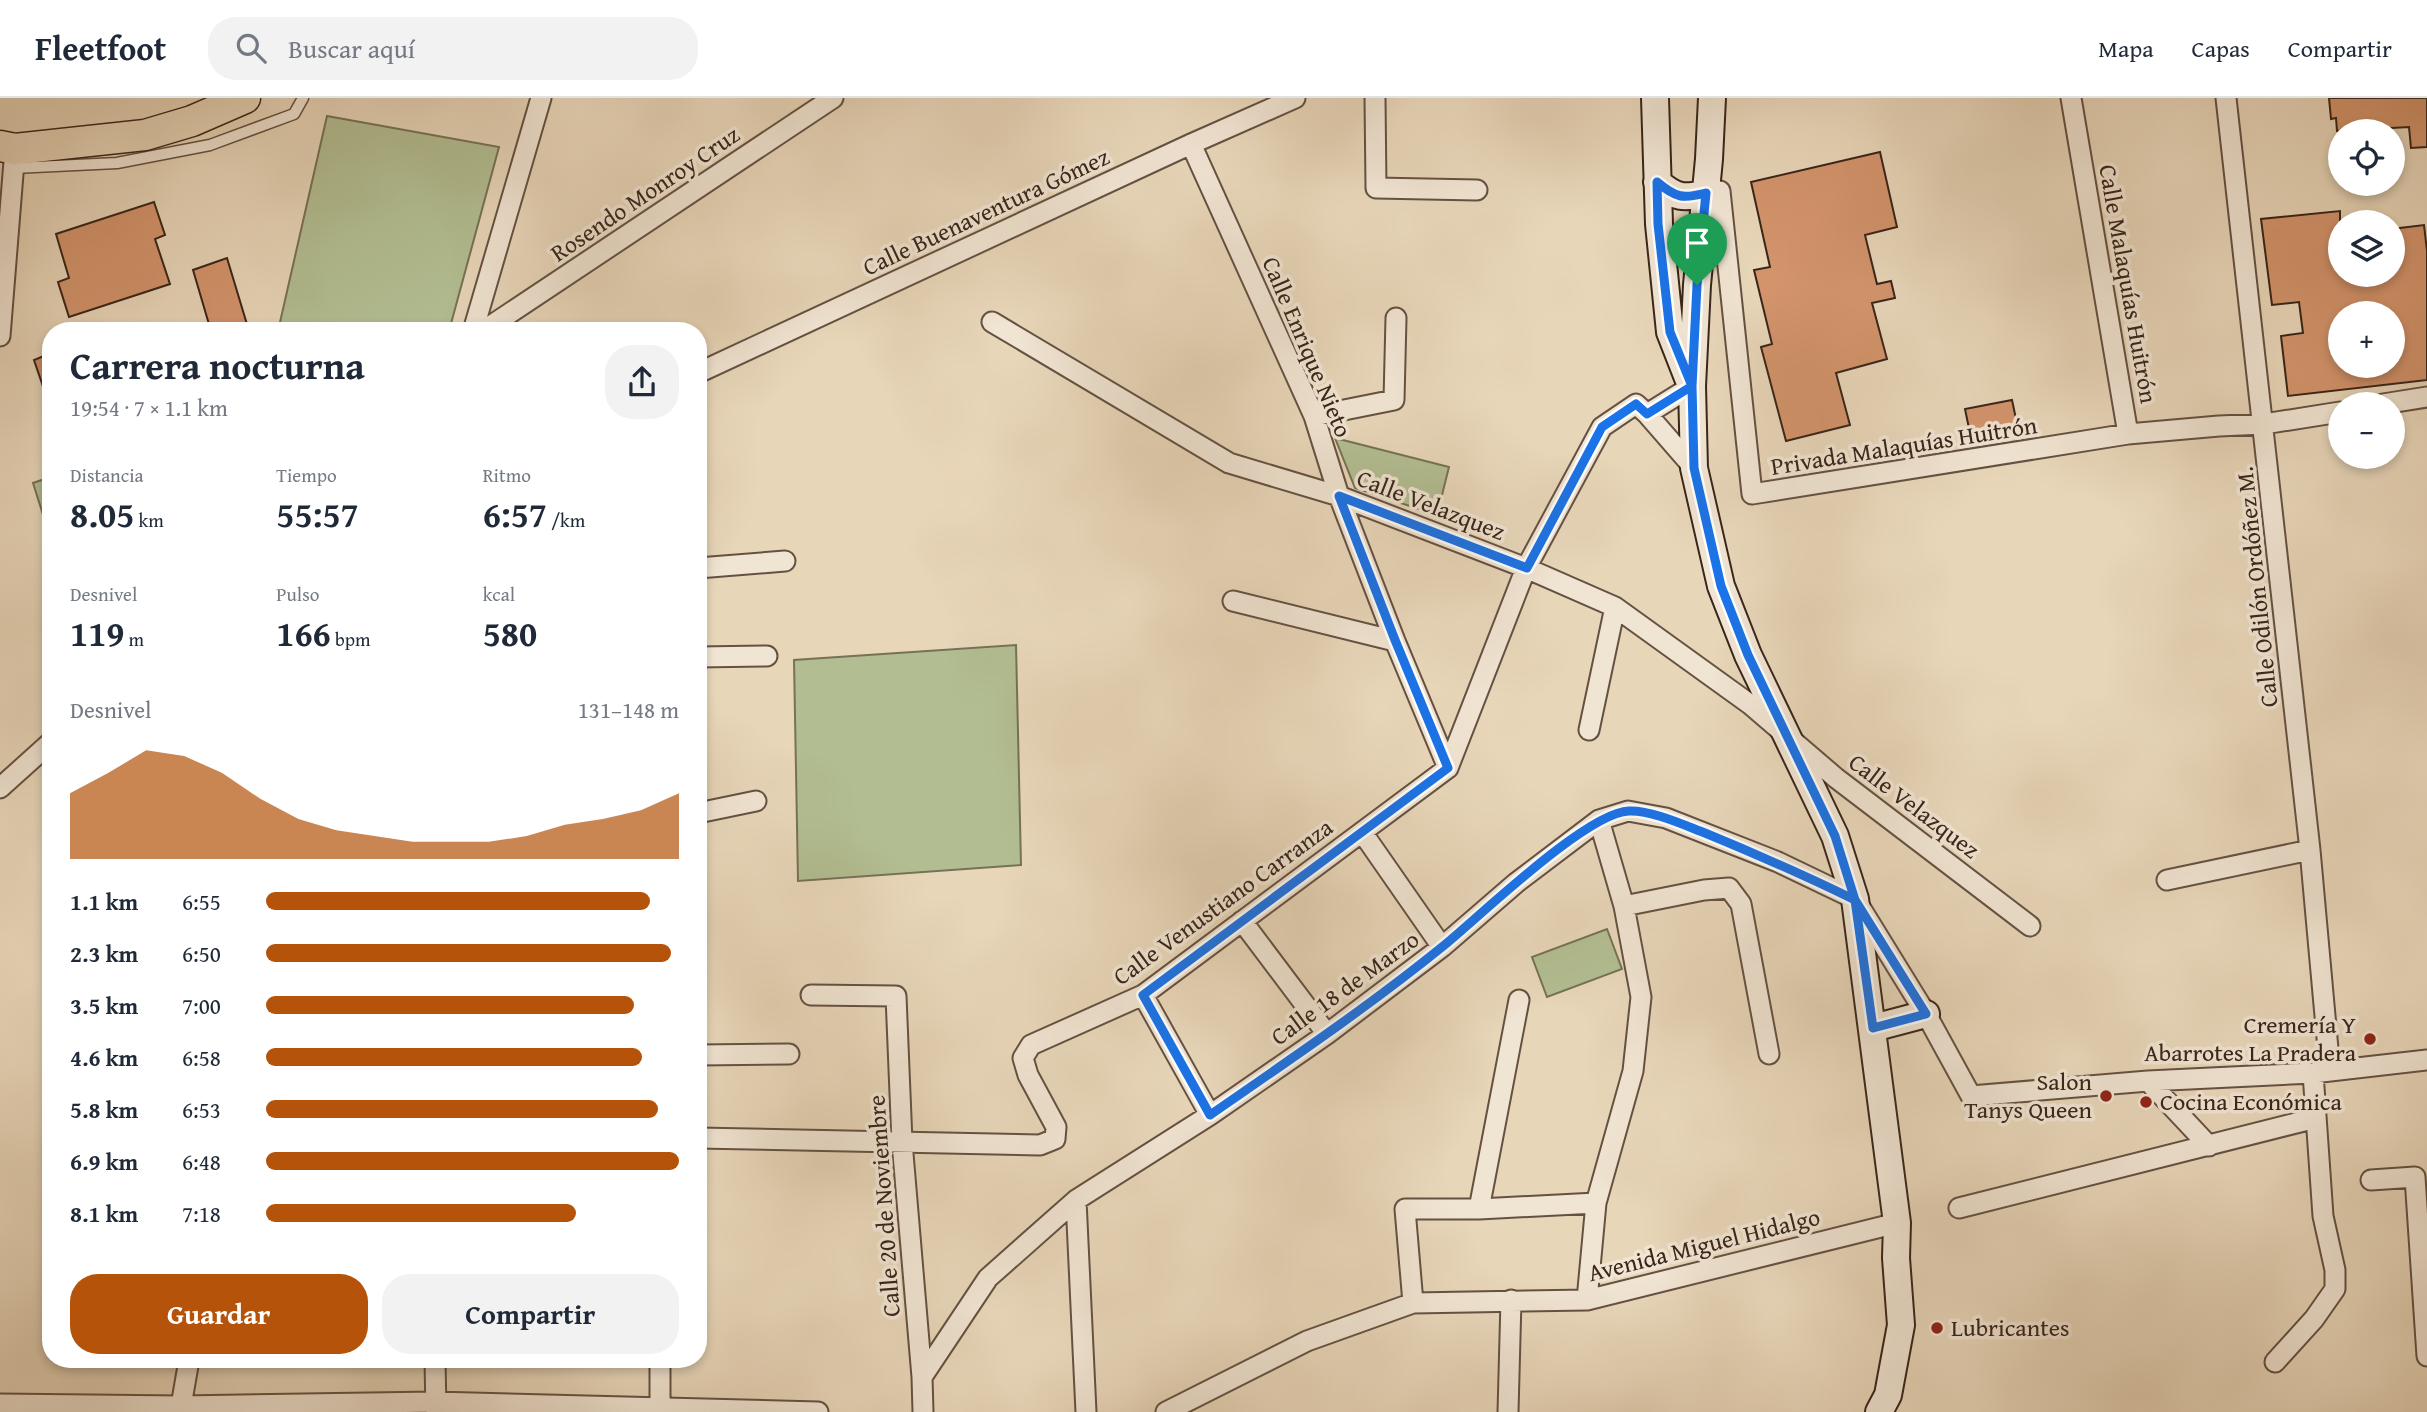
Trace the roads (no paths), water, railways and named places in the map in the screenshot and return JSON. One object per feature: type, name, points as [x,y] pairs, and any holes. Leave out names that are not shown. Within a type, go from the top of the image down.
[{"type":"main road","points":[[10,154],[145,135],[192,121],[245,98]]},
{"type":"main road","points":[[1655,98],[1658,224],[1670,332],[1692,386]]},
{"type":"main road","points":[[1712,98],[1692,386],[1694,468],[1721,586],[1748,655],[1835,836],[1855,900],[1897,1223],[1896,1258],[1901,1325],[1888,1395],[1879,1412]]},
{"type":"main road","points":[[1657,182],[1671,194],[1688,198],[1706,193]]},
{"type":"main road","points":[[1873,1028],[1926,1014]]},
{"type":"street","points":[[476,322],[541,98]]},
{"type":"street","name":"Rosendo Monroy Cruz","points":[[497,322],[833,98]]},
{"type":"street","name":"Calle Buenaventura Gómez","points":[[707,369],[1294,98]]},
{"type":"street","points":[[1376,98],[1377,188],[1477,190]]},
{"type":"street","name":"Calle Malaquías Huitrón","points":[[2071,98],[2128,434],[2264,424],[2328,414]]},
{"type":"street","name":"Calle Odilón Ordóñez M.","points":[[2226,98],[2310,850],[2321,1072],[2316,1118],[2323,1216],[2336,1270],[2336,1289],[2314,1320],[2275,1362]]},
{"type":"street","name":"Calle Enrique Nieto","points":[[1191,144],[1314,416],[1339,496],[1448,768]]},
{"type":"street","points":[[0,336],[5,199],[10,154]]},
{"type":"street","name":"Privada Malaquías Huitrón","points":[[1706,193],[1720,191],[1752,494],[2128,434]]},
{"type":"street","points":[[1314,416],[1394,400],[1396,318]]},
{"type":"street","name":"Calle Velazquez","points":[[992,322],[1229,463],[1339,496],[1527,568],[1615,607],[1751,705],[1836,778],[2031,926]]},
{"type":"street","points":[[1647,414],[1692,386]]},
{"type":"street","points":[[2405,400],[2427,397]]},
{"type":"street","points":[[1448,768],[1527,568],[1602,427],[1636,404],[1694,468]]},
{"type":"street","points":[[707,567],[785,561]]},
{"type":"street","points":[[1233,601],[1395,640]]},
{"type":"street","points":[[1589,730],[1615,607]]},
{"type":"street","points":[[707,657],[767,656]]},
{"type":"street","points":[[0,788],[42,750]]},
{"type":"street","name":"Calle Venustiano Carranza","points":[[902,1142],[1040,1145],[1055,1139],[1056,1127],[1028,1074],[1023,1058],[1031,1045],[1143,995],[1448,768]]},
{"type":"street","points":[[707,811],[756,801]]},
{"type":"street","name":"Calle 18 de Marzo","points":[[922,1377],[988,1278],[1076,1200],[1210,1115],[1327,1034],[1442,947],[1516,883],[1599,820],[1628,811],[1667,818],[1778,862],[1855,900]]},
{"type":"street","points":[[1587,1300],[1596,1203],[1633,1071],[1641,997],[1624,906],[1599,820]]},
{"type":"street","points":[[1362,832],[1442,947]]},
{"type":"street","points":[[2167,880],[2310,850]]},
{"type":"street","points":[[1624,906],[1704,890],[1729,888],[1741,904],[1769,1054]]},
{"type":"street","points":[[1855,900],[1926,1014],[1970,1096],[2148,1081],[2321,1072],[2427,1060]]},
{"type":"street","points":[[1242,921],[1327,1034]]},
{"type":"street","name":"Calle 20 de Noviembre","points":[[811,995],[896,996],[902,1142],[923,1412]]},
{"type":"street","points":[[1143,995],[1210,1115]]},
{"type":"street","points":[[1479,1209],[1519,1000]]},
{"type":"street","points":[[707,1055],[789,1054]]},
{"type":"street","points":[[2148,1081],[2209,1146]]},
{"type":"street","points":[[1959,1208],[2316,1118]]},
{"type":"street","points":[[707,1138],[902,1142]]},
{"type":"street","points":[[2371,1180],[2415,1177],[2427,1356]]},
{"type":"street","points":[[1076,1200],[1086,1412]]},
{"type":"street","points":[[1413,1303],[1405,1209],[1479,1209],[1596,1203]]},
{"type":"street","name":"Avenida Miguel Hidalgo","points":[[1166,1412],[1307,1341],[1413,1303],[1587,1300],[1897,1223]]},
{"type":"street","points":[[1508,1412],[1511,1300]]},
{"type":"street","points":[[181,1409],[188,1368]]},
{"type":"street","points":[[435,1368],[435,1407]]},
{"type":"street","points":[[660,1368],[660,1410]]},
{"type":"street","points":[[0,1404],[181,1409],[435,1407],[818,1412]]},
{"type":"lane","points":[[10,154],[117,163],[210,145],[294,114],[303,98]]},
{"type":"place","name":"Cremería Y Abarrotes La Pradera","points":[[2370,1039]]},
{"type":"place","name":"Salon Tanys Queen","points":[[2106,1096]]},
{"type":"place","name":"Cocina Económica","points":[[2146,1102]]},
{"type":"place","name":"Lubricantes","points":[[1937,1328]]}]
